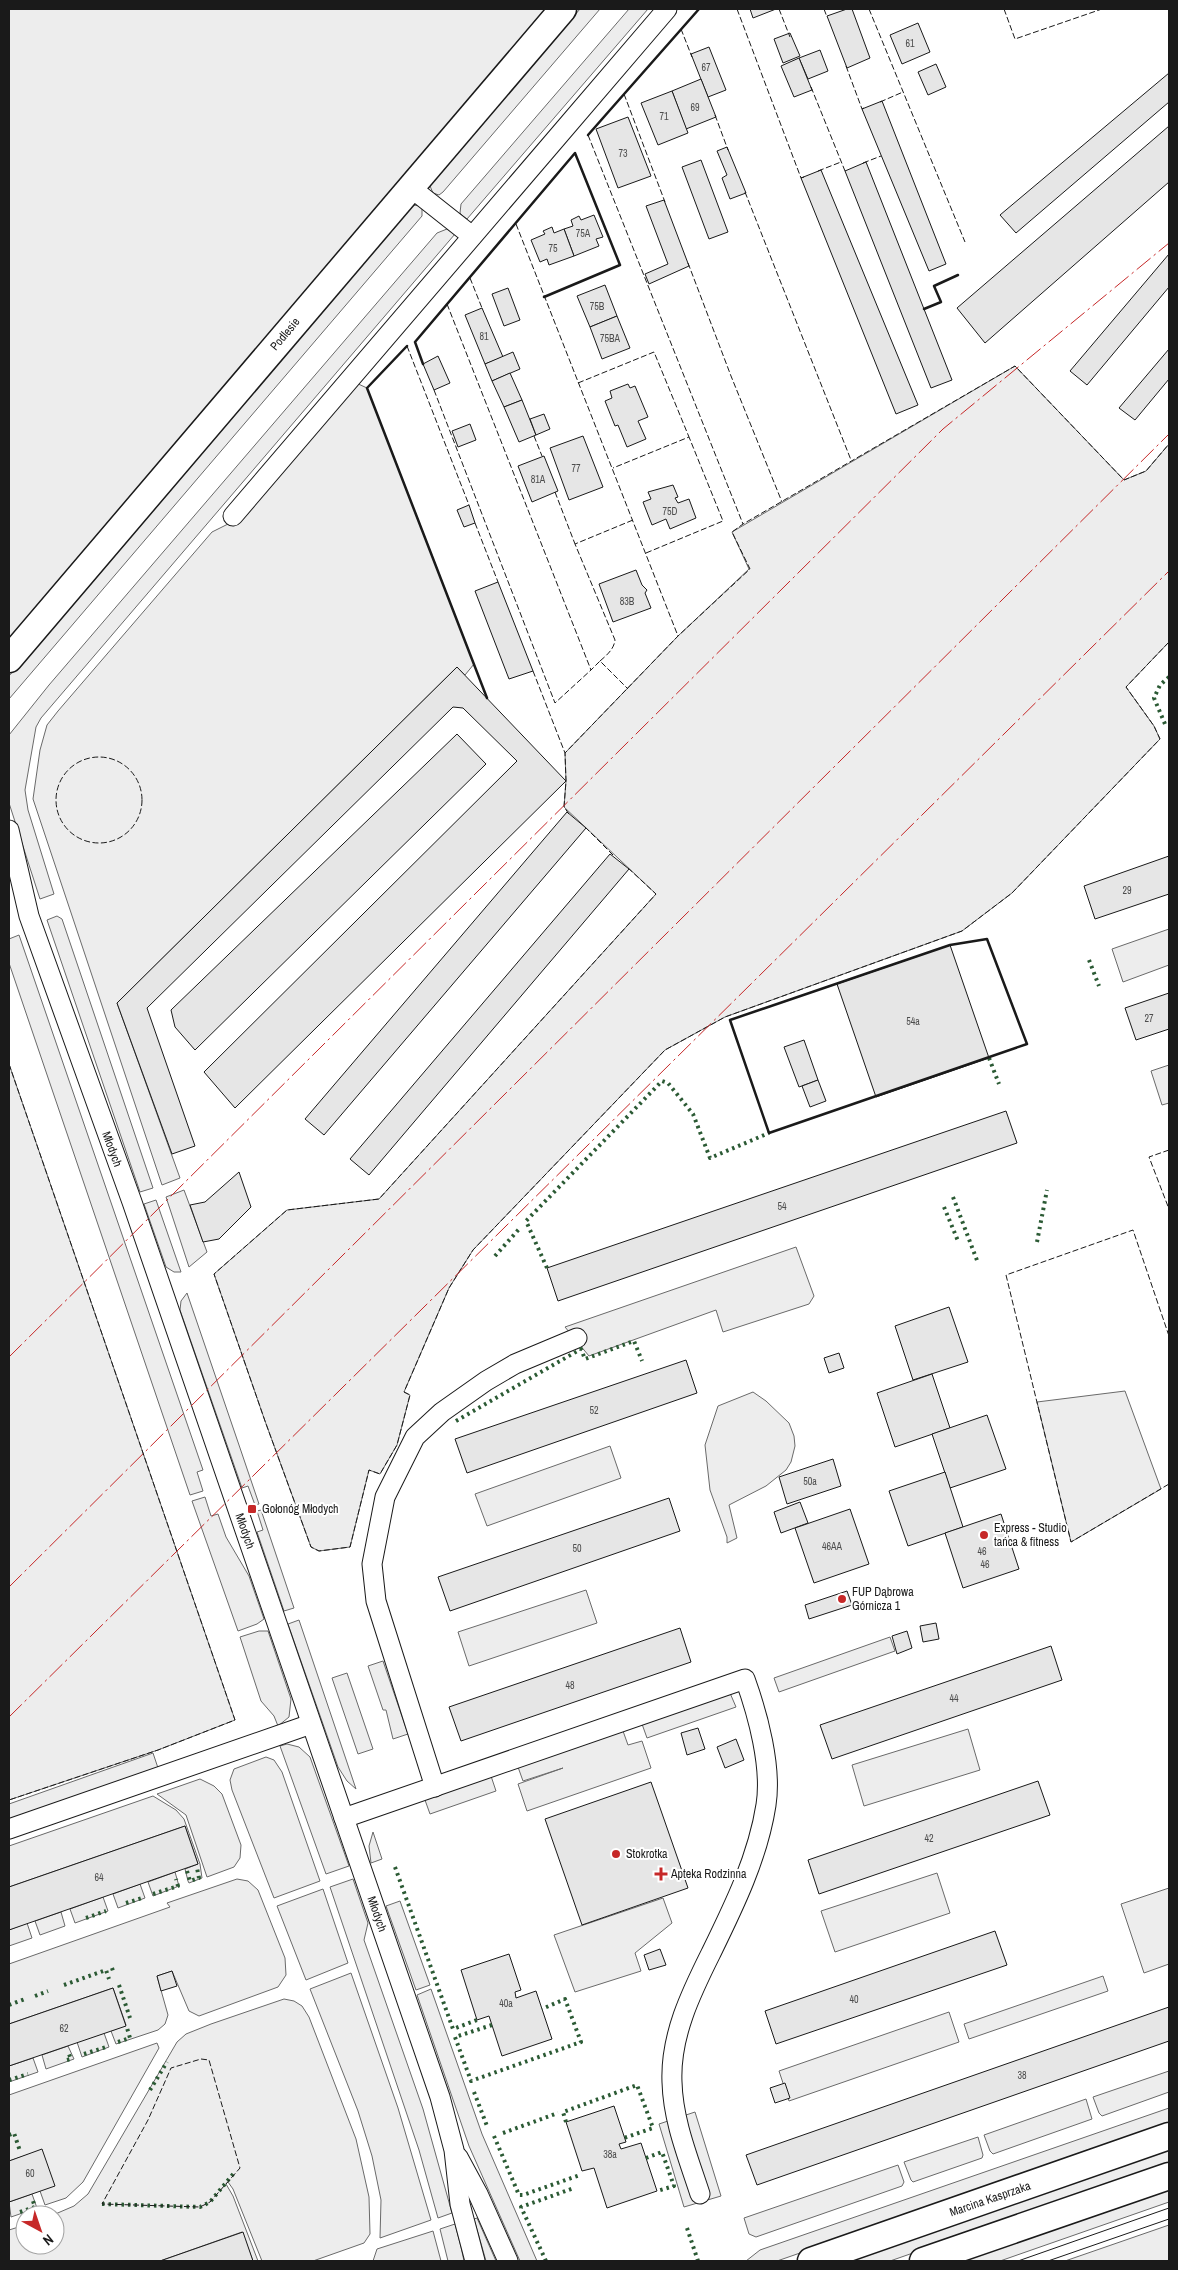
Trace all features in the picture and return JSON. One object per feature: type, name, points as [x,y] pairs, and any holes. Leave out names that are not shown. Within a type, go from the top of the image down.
[{"type":"street","name":"Podlesie","points":[[9,659],[563,9]]},
{"type":"street","points":[[233,516],[667,9]]},
{"type":"street","points":[[410,187],[472,236]]},
{"type":"street","name":"Młodych","points":[[9,830],[29,916],[132,1202],[442,2103],[454,2150],[460,2204],[475,2261]]},
{"type":"street","name":"Młodych","points":[[9,882],[29,916]]},
{"type":"street","points":[[435,1786],[376,1602],[372,1564],[386,1497],[415,1437],[442,1412],[486,1381],[515,1364],[577,1338]]},
{"type":"street","points":[[344,1818],[746,1679],[760,1728],[766,1770],[766,1803],[749,1869],[739,1894],[693,1988],[683,2014],[676,2043],[672,2080],[675,2118],[700,2194]]},
{"type":"street","points":[[9,1829],[311,1724]]},
{"type":"street","name":"Marcina Kasprzaka","points":[[811,2261],[1169,2136]]},
{"type":"street","name":"Młodych","points":[[454,2150],[478,2194],[508,2261]]},
{"type":"street","points":[[922,2261],[1169,2176]]},
{"type":"shaded area","points":[[9,9],[549,9],[9,640]]},
{"type":"shaded area","points":[[580,9],[600,9],[443,192],[439,195],[433,193],[430,186],[431,181]]},
{"type":"shaded area","points":[[629,9],[648,9],[467,219],[463,216],[460,213],[461,204]]},
{"type":"shaded area","points":[[413,205],[420,206],[422,216],[9,699],[9,676]]},
{"type":"shaded area","points":[[447,229],[455,234],[41,718],[36,727],[25,790],[28,810],[54,894],[40,899],[9,803],[9,735],[49,685],[437,233]]},
{"type":"shaded area","points":[[1015,366],[1124,480],[1146,471],[1169,444],[1169,642],[1126,687],[1154,726],[1160,739],[1012,893],[962,931],[725,1017],[665,1050],[473,1250],[449,1288],[404,1392],[410,1395],[397,1445],[380,1474],[369,1470],[350,1547],[319,1551],[311,1547],[214,1274],[287,1210],[379,1199],[656,894],[564,807],[566,781],[565,753],[678,636],[749,569],[732,532]]},
{"type":"shaded area","points":[[354,382],[367,388],[474,664],[465,675],[457,667],[117,1003],[180,1178],[162,1185],[33,799],[40,750],[47,725],[58,711],[212,532],[234,521]]},
{"type":"shaded area","points":[[57,916],[62,919],[153,1188],[140,1192],[47,920]]},
{"type":"shaded area","points":[[1169,929],[1169,965],[1123,982],[1112,949]]},
{"type":"shaded area","points":[[19,935],[203,1470],[197,1472],[203,1491],[190,1495],[9,963],[9,939]]},
{"type":"shaded area","points":[[9,1064],[235,1720],[158,1750],[9,1800]]},
{"type":"shaded area","points":[[1169,1065],[1169,1103],[1162,1105],[1151,1071]]},
{"type":"shaded area","points":[[184,1190],[207,1252],[189,1267],[166,1197]]},
{"type":"shaded area","points":[[156,1200],[181,1272],[174,1272],[166,1267],[144,1204]]},
{"type":"shaded area","points":[[796,1247],[814,1296],[809,1304],[723,1332],[716,1310],[589,1356],[565,1327]]},
{"type":"shaded area","points":[[187,1293],[259,1504],[255,1505],[248,1486],[242,1488],[180,1310],[181,1301]]},
{"type":"shaded area","points":[[1125,1391],[1161,1489],[1071,1542],[1037,1402]]},
{"type":"shaded area","points":[[753,1392],[766,1401],[789,1423],[794,1436],[795,1446],[791,1462],[786,1470],[766,1486],[729,1505],[737,1538],[727,1543],[727,1537],[710,1490],[705,1445],[718,1406]]},
{"type":"shaded area","points":[[610,1446],[621,1478],[487,1526],[475,1494]]},
{"type":"shaded area","points":[[205,1497],[211,1516],[218,1514],[226,1537],[249,1576],[264,1619],[257,1624],[238,1631],[192,1501]]},
{"type":"shaded area","points":[[261,1510],[294,1608],[284,1611],[257,1532],[263,1530],[257,1511]]},
{"type":"shaded area","points":[[586,1590],[597,1623],[469,1666],[458,1632]]},
{"type":"shaded area","points":[[299,1620],[356,1789],[347,1781],[338,1767],[288,1624]]},
{"type":"shaded area","points":[[259,1631],[268,1631],[291,1699],[289,1717],[278,1726],[274,1716],[261,1701],[240,1637]]},
{"type":"shaded area","points":[[890,1637],[895,1651],[779,1692],[774,1678]]},
{"type":"shaded area","points":[[383,1661],[408,1734],[393,1739],[386,1710],[383,1710],[368,1666]]},
{"type":"shaded area","points":[[347,1673],[373,1749],[358,1754],[332,1678]]},
{"type":"shaded area","points":[[730,1693],[736,1707],[647,1738],[642,1724]]},
{"type":"shaded area","points":[[968,1729],[980,1770],[864,1806],[852,1765]]},
{"type":"shaded area","points":[[623,1731],[628,1745],[642,1741],[651,1768],[527,1811],[518,1784],[563,1768],[523,1781],[518,1767]]},
{"type":"shaded area","points":[[287,1744],[299,1747],[310,1757],[349,1866],[326,1874],[280,1746]]},
{"type":"shaded area","points":[[153,1753],[158,1768],[9,1819],[9,1804]]},
{"type":"shaded area","points":[[266,1757],[274,1760],[282,1772],[320,1881],[274,1898],[232,1790],[230,1780],[234,1769]]},
{"type":"shaded area","points":[[491,1776],[496,1791],[430,1814],[425,1800]]},
{"type":"shaded area","points":[[200,1779],[214,1786],[222,1794],[241,1845],[240,1858],[234,1867],[207,1877],[186,1815],[157,1794]]},
{"type":"shaded area","points":[[153,1796],[176,1810],[184,1819],[200,1864],[202,1878],[189,1883],[188,1881],[185,1869],[198,1864],[185,1826],[9,1887],[9,1846]]},
{"type":"shaded area","points":[[373,1832],[382,1859],[371,1863],[369,1846]]},
{"type":"shaded area","points":[[175,1872],[179,1886],[153,1896],[148,1882]]},
{"type":"shaded area","points":[[937,1873],[950,1913],[835,1952],[821,1911]]},
{"type":"shaded area","points":[[237,1879],[248,1881],[258,1890],[285,1958],[286,1975],[278,1987],[199,2016],[189,2011],[172,1971],[157,1976],[168,2015],[165,2024],[158,2030],[116,2044],[111,2031],[126,2025],[113,1988],[9,2024],[9,1964],[170,1907],[167,1903]]},
{"type":"shaded area","points":[[353,1879],[368,1923],[364,1940],[423,2109],[452,2213],[438,2218],[419,2150],[330,1887]]},
{"type":"shaded area","points":[[140,1884],[145,1898],[118,1908],[113,1894]]},
{"type":"shaded area","points":[[1169,1888],[1169,1964],[1144,1973],[1121,1904]]},
{"type":"shaded area","points":[[323,1889],[348,1963],[306,1980],[277,1906]]},
{"type":"shaded area","points":[[103,1897],[108,1911],[75,1923],[70,1909]]},
{"type":"shaded area","points":[[663,1898],[672,1923],[635,1953],[641,1971],[575,1992],[554,1935]]},
{"type":"shaded area","points":[[400,1901],[430,1985],[416,1990],[386,1906]]},
{"type":"shaded area","points":[[61,1912],[65,1926],[40,1935],[35,1921]]},
{"type":"shaded area","points":[[27,1923],[32,1938],[9,1946],[9,1930]]},
{"type":"shaded area","points":[[351,1973],[398,2108],[431,2220],[380,2238],[381,2200],[372,2156],[358,2111],[310,1989]]},
{"type":"shaded area","points":[[1103,1976],[1108,1991],[969,2039],[964,2024]]},
{"type":"shaded area","points":[[431,1989],[482,2134],[537,2261],[520,2261],[469,2146],[417,1995]]},
{"type":"shaded area","points":[[284,1999],[294,2001],[302,2006],[309,2017],[356,2139],[369,2197],[370,2234],[364,2243],[313,2261],[262,2261],[233,2189],[228,2182],[226,2184],[233,2196],[258,2261],[253,2261],[242,2232],[160,2261],[9,2261],[9,2230],[15,2228],[15,2255],[65,2255],[65,2210],[74,2206],[88,2194],[177,2042],[186,2034]]},
{"type":"shaded area","points":[[949,2012],[959,2042],[789,2101],[779,2071]]},
{"type":"shaded area","points":[[104,2033],[109,2047],[82,2057],[77,2042]]},
{"type":"shaded area","points":[[157,2043],[159,2048],[83,2182],[66,2198],[45,2205],[40,2191],[42,2150],[9,2161],[9,2095]]},
{"type":"shaded area","points":[[68,2046],[74,2059],[46,2069],[42,2055]]},
{"type":"shaded area","points":[[33,2058],[38,2072],[9,2082],[9,2066]]},
{"type":"shaded area","points":[[1169,2071],[1169,2092],[1102,2116],[1099,2113],[1093,2097]]},
{"type":"shaded area","points":[[1086,2099],[1092,2119],[993,2154],[990,2151],[984,2135]]},
{"type":"shaded area","points":[[1169,2108],[1169,2125],[777,2261],[746,2261],[760,2250]]},
{"type":"shaded area","points":[[695,2112],[721,2196],[684,2207],[659,2124]]},
{"type":"shaded area","points":[[978,2137],[983,2155],[982,2158],[913,2182],[911,2180],[904,2162]]},
{"type":"shaded area","points":[[1169,2148],[1169,2164],[890,2261],[845,2261]]},
{"type":"shaded area","points":[[898,2165],[904,2182],[902,2186],[756,2237],[749,2234],[744,2218]]},
{"type":"shaded area","points":[[1169,2187],[1169,2202],[1000,2261],[957,2261]]},
{"type":"shaded area","points":[[32,2194],[36,2205],[15,2205],[15,2216],[11,2217],[9,2202]]},
{"type":"shaded area","points":[[477,2218],[496,2261],[486,2261],[474,2219]]},
{"type":"shaded area","points":[[455,2224],[464,2261],[448,2261],[440,2229]]},
{"type":"shaded area","points":[[1169,2225],[1169,2261],[1065,2261]]},
{"type":"shaded area","points":[[433,2231],[441,2261],[373,2261],[377,2249]]},
{"type":"building","points":[[750,9],[776,9],[753,18]]},
{"type":"building","points":[[852,9],[870,58],[847,68],[827,16]]},
{"type":"building","points":[[918,23],[930,52],[902,64],[890,35]]},
{"type":"building","points":[[790,33],[800,56],[783,63],[774,39]]},
{"type":"building","points":[[709,47],[726,90],[708,97],[691,54]]},
{"type":"building","points":[[820,50],[828,71],[808,79],[799,58]]},
{"type":"building","points":[[799,58],[812,90],[794,97],[781,66]]},
{"type":"building","points":[[936,64],[946,87],[928,95],[918,72]]},
{"type":"building","points":[[1169,73],[1169,102],[1016,233],[1000,215]]},
{"type":"building","points":[[701,79],[716,117],[686,129],[672,91]]},
{"type":"building","points":[[672,91],[688,133],[658,145],[641,103]]},
{"type":"building","points":[[882,101],[946,264],[929,271],[862,109]]},
{"type":"building","points":[[628,117],[651,176],[618,188],[596,129]]},
{"type":"building","points":[[1169,126],[1169,182],[985,343],[957,308]]},
{"type":"building","points":[[727,147],[746,193],[730,199],[722,178],[727,175],[717,151]]},
{"type":"building","points":[[701,160],[728,232],[709,239],[682,167]]},
{"type":"building","points":[[866,162],[952,380],[931,388],[845,171]]},
{"type":"building","points":[[821,170],[918,405],[896,414],[801,178]]},
{"type":"building","points":[[664,200],[689,266],[649,284],[645,274],[668,264],[646,206]]},
{"type":"building","points":[[594,215],[603,237],[596,239],[599,246],[574,256],[564,229],[573,226],[571,220],[579,216],[581,220]]},
{"type":"building","points":[[552,227],[554,233],[564,229],[574,256],[549,265],[547,259],[540,262],[531,240],[545,234],[543,231]]},
{"type":"building","points":[[1169,254],[1169,287],[1087,385],[1070,371]]},
{"type":"building","points":[[605,285],[617,316],[590,327],[577,296]]},
{"type":"building","points":[[508,288],[520,320],[504,326],[492,294]]},
{"type":"building","points":[[482,308],[503,357],[485,364],[465,315]]},
{"type":"building","points":[[617,316],[630,348],[602,359],[590,327]]},
{"type":"building","points":[[1169,349],[1169,379],[1135,420],[1119,408]]},
{"type":"building","points":[[513,352],[520,369],[492,381],[485,364]]},
{"type":"building","points":[[438,356],[450,383],[434,390],[423,364]]},
{"type":"building","points":[[510,373],[522,400],[504,407],[492,381]]},
{"type":"building","points":[[628,384],[630,388],[635,386],[648,417],[638,421],[646,439],[627,447],[618,425],[615,426],[605,401],[612,398],[610,391]]},
{"type":"building","points":[[522,400],[536,435],[519,442],[504,407]]},
{"type":"building","points":[[544,414],[550,429],[536,435],[530,419]]},
{"type":"building","points":[[470,424],[476,440],[458,447],[452,431]]},
{"type":"building","points":[[583,436],[603,487],[569,500],[550,448]]},
{"type":"building","points":[[544,456],[558,491],[532,502],[518,466]]},
{"type":"building","points":[[673,485],[678,497],[675,498],[678,503],[689,499],[696,518],[670,529],[666,519],[652,525],[643,502],[651,499],[648,492]]},
{"type":"building","points":[[469,505],[475,523],[464,527],[457,510]]},
{"type":"building","points":[[636,570],[642,585],[647,590],[645,593],[651,608],[613,622],[599,584]]},
{"type":"building","points":[[498,582],[533,671],[509,679],[475,591]]},
{"type":"building","points":[[457,667],[566,781],[235,1108],[204,1072],[517,761],[463,708],[453,707],[147,1008],[195,1146],[172,1154],[117,1003]]},
{"type":"building","points":[[457,734],[486,764],[195,1050],[175,1027],[171,1010]]},
{"type":"building","points":[[567,812],[586,828],[324,1135],[305,1119]]},
{"type":"building","points":[[610,854],[629,869],[369,1175],[350,1159]]},
{"type":"building","points":[[1169,856],[1169,894],[1095,919],[1084,886]]},
{"type":"building","points":[[950,945],[989,1058],[876,1097],[837,984]]},
{"type":"building","points":[[1169,993],[1169,1029],[1136,1040],[1125,1008]]},
{"type":"building","points":[[804,1040],[818,1080],[799,1087],[784,1047]]},
{"type":"building","points":[[818,1080],[826,1101],[810,1107],[802,1086]]},
{"type":"building","points":[[1006,1111],[1017,1143],[558,1301],[547,1268]]},
{"type":"building","points":[[239,1172],[251,1207],[219,1239],[203,1242],[190,1205],[205,1202]]},
{"type":"building","points":[[949,1307],[968,1362],[913,1380],[895,1326]]},
{"type":"building","points":[[839,1353],[844,1368],[829,1373],[824,1358]]},
{"type":"building","points":[[686,1360],[697,1393],[467,1473],[455,1439]]},
{"type":"building","points":[[932,1374],[950,1428],[895,1447],[877,1393]]},
{"type":"building","points":[[987,1415],[1006,1469],[950,1488],[932,1434]]},
{"type":"building","points":[[833,1459],[841,1486],[787,1504],[779,1477]]},
{"type":"building","points":[[945,1472],[963,1527],[908,1546],[889,1491]]},
{"type":"building","points":[[669,1498],[680,1531],[450,1611],[438,1577]]},
{"type":"building","points":[[800,1502],[808,1523],[781,1533],[774,1512]]},
{"type":"building","points":[[850,1509],[869,1564],[814,1583],[795,1528]]},
{"type":"building","points":[[1001,1514],[1019,1569],[963,1588],[945,1533]]},
{"type":"building","points":[[847,1591],[852,1605],[809,1619],[805,1605]]},
{"type":"building","points":[[936,1623],[939,1639],[923,1642],[920,1626]]},
{"type":"building","points":[[680,1628],[691,1662],[461,1741],[449,1707]]},
{"type":"building","points":[[907,1631],[912,1648],[897,1654],[892,1636]]},
{"type":"building","points":[[1051,1646],[1062,1680],[832,1759],[820,1725]]},
{"type":"building","points":[[698,1728],[705,1749],[687,1755],[681,1733]]},
{"type":"building","points":[[736,1739],[744,1760],[725,1768],[717,1747]]},
{"type":"building","points":[[1038,1781],[1050,1815],[819,1894],[808,1860]]},
{"type":"building","name":"Stokrotka","points":[[651,1782],[688,1888],[582,1925],[545,1819]]},
{"type":"building","points":[[185,1826],[198,1864],[9,1930],[9,1887]]},
{"type":"building","points":[[995,1931],[1007,1965],[776,2044],[765,2011]]},
{"type":"building","points":[[660,1949],[666,1965],[649,1970],[644,1955]]},
{"type":"building","points":[[509,1954],[521,1990],[515,1992],[516,1998],[536,1991],[552,2039],[502,2056],[489,2016],[477,2020],[461,1970]]},
{"type":"building","points":[[172,1971],[177,1986],[161,1991],[157,1976]]},
{"type":"building","points":[[113,1988],[126,2026],[9,2066],[9,2024]]},
{"type":"building","points":[[1169,2007],[1169,2041],[757,2185],[746,2155]]},
{"type":"building","points":[[785,2083],[790,2098],[775,2103],[770,2088]]},
{"type":"building","points":[[614,2106],[626,2142],[619,2144],[621,2149],[641,2143],[657,2191],[607,2208],[594,2168],[582,2171],[566,2122]]},
{"type":"building","points":[[42,2149],[55,2186],[9,2202],[9,2161]]},
{"type":"building","points":[[243,2232],[253,2261],[160,2261]]},
{"type":"tram line","points":[[1018,2261],[1169,2208]]},
{"type":"tram line","points":[[1048,2261],[1169,2219]]},
{"type":"hedge","points":[[1169,677],[1160,685],[1154,698],[1165,724],[1169,724]]},
{"type":"hedge","points":[[1089,960],[1099,986]]},
{"type":"hedge","points":[[989,1058],[999,1084]]},
{"type":"hedge","points":[[547,1268],[526,1221],[662,1081],[668,1083],[693,1114],[710,1158],[769,1133]]},
{"type":"hedge","points":[[1037,1242],[1047,1190]]},
{"type":"hedge","points":[[953,1197],[978,1263]]},
{"type":"hedge","points":[[944,1207],[958,1241]]},
{"type":"hedge","points":[[495,1256],[520,1228]]},
{"type":"hedge","points":[[456,1421],[581,1349],[585,1359],[634,1341],[642,1361]]},
{"type":"hedge","points":[[395,1867],[453,2029],[477,2020]]},
{"type":"hedge","points":[[187,1871],[190,1881],[199,1878],[197,1868]]},
{"type":"hedge","points":[[153,1894],[178,1886],[176,1879]]},
{"type":"hedge","points":[[126,1903],[142,1898]]},
{"type":"hedge","points":[[86,1918],[106,1911]]},
{"type":"hedge","points":[[112,1968],[114,1974]]},
{"type":"hedge","points":[[64,1985],[106,1970],[109,1979]]},
{"type":"hedge","points":[[119,1985],[130,2018]]},
{"type":"hedge","points":[[35,1996],[48,1991]]},
{"type":"hedge","points":[[9,2005],[25,1999]]},
{"type":"hedge","points":[[492,2025],[455,2037],[471,2081],[581,2042],[565,1999],[542,2009]]},
{"type":"hedge","points":[[118,2042],[130,2038],[127,2028]]},
{"type":"hedge","points":[[84,2054],[106,2047]]},
{"type":"hedge","points":[[67,2060],[71,2059],[68,2052]]},
{"type":"hedge","points":[[150,2090],[167,2062]]},
{"type":"hedge","points":[[9,2080],[28,2074]]},
{"type":"hedge","points":[[566,2122],[563,2112],[637,2085],[653,2128],[624,2138]]},
{"type":"hedge","points":[[474,2092],[487,2126]]},
{"type":"hedge","points":[[503,2133],[558,2113]]},
{"type":"hedge","points":[[9,2135],[14,2133],[20,2151]]},
{"type":"hedge","points":[[494,2136],[519,2195],[580,2175]]},
{"type":"hedge","points":[[646,2158],[662,2152],[674,2186],[657,2191]]},
{"type":"hedge","points":[[102,2204],[200,2207],[210,2202],[234,2173]]},
{"type":"hedge","points":[[546,2261],[521,2207],[574,2188]]},
{"type":"hedge","points":[[33,2201],[34,2205]]},
{"type":"hedge","points":[[687,2228],[698,2261]]},
{"type":"fence","points":[[737,9],[801,178],[804,177]]},
{"type":"fence","points":[[779,9],[790,37]]},
{"type":"fence","points":[[824,9],[827,17]]},
{"type":"fence","points":[[869,9],[965,242]]},
{"type":"fence","points":[[1004,9],[1015,39],[1102,9]]},
{"type":"fence","points":[[681,29],[692,57]]},
{"type":"fence","points":[[846,66],[862,109],[864,108]]},
{"type":"fence","points":[[811,87],[845,171],[847,170]]},
{"type":"fence","points":[[880,102],[903,92]]},
{"type":"fence","points":[[624,94],[665,202]]},
{"type":"fence","points":[[715,115],[728,150]]},
{"type":"fence","points":[[588,135],[743,524]]},
{"type":"fence","points":[[863,163],[881,156]]},
{"type":"fence","points":[[818,171],[841,162]]},
{"type":"fence","points":[[745,192],[851,460]]},
{"type":"fence","points":[[516,224],[678,636]]},
{"type":"fence","points":[[688,263],[782,502]]},
{"type":"fence","points":[[470,278],[482,308]]},
{"type":"fence","points":[[447,304],[591,670],[600,661],[628,689]]},
{"type":"fence","points":[[407,346],[469,505]]},
{"type":"fence","points":[[578,383],[654,352],[689,437],[613,468]]},
{"type":"fence","points":[[569,814],[564,807],[566,781],[565,753],[678,636],[750,569],[732,532],[743,524],[1015,366],[1124,480],[1146,471],[1169,444]]},
{"type":"fence","points":[[434,390],[555,703],[591,670]]},
{"type":"fence","points":[[534,436],[542,456]]},
{"type":"fence","points":[[646,553],[723,521],[689,437]]},
{"type":"fence","points":[[555,492],[575,544]]},
{"type":"fence","points":[[600,661],[612,649],[615,640],[575,544],[633,520]]},
{"type":"fence","points":[[475,523],[498,582]]},
{"type":"fence","points":[[628,868],[656,894],[379,1199],[287,1210],[214,1274],[311,1547],[319,1551],[350,1547],[369,1470],[380,1474],[397,1445],[410,1395],[404,1392],[449,1288],[473,1250],[665,1050],[725,1017],[962,931],[1012,893],[1160,739],[1154,726],[1126,687],[1169,642]]},
{"type":"fence","points":[[533,671],[565,753]]},
{"type":"fence","points":[[99,757],[123,764],[135,776],[142,800],[135,824],[123,836],[99,843],[75,836],[63,824],[56,800],[63,776],[75,764],[99,757]]},
{"type":"fence","points":[[585,827],[613,855]]},
{"type":"fence","points":[[9,1064],[235,1720],[158,1750],[9,1800]]},
{"type":"fence","points":[[1169,1150],[1149,1157],[1169,1209]]},
{"type":"fence","points":[[1169,1336],[1133,1230],[1006,1275],[1071,1542],[1169,1484]]},
{"type":"fence","points":[[201,2059],[209,2060],[240,2168],[210,2202],[200,2207],[102,2204],[148,2120],[171,2068],[201,2059]]},
{"type":"wall","points":[[588,135],[699,9]]},
{"type":"wall","points":[[423,364],[415,342],[575,153],[620,265],[544,297]]},
{"type":"wall","points":[[924,309],[941,302],[934,286],[958,275]]},
{"type":"wall","points":[[407,346],[367,388],[487,698]]},
{"type":"wall","points":[[987,939],[1027,1044],[769,1133],[730,1020],[950,945],[987,939]]},
{"type":"power","points":[[9,1357],[943,429],[1169,243]]},
{"type":"power","points":[[9,1587],[1169,434]]},
{"type":"power","points":[[9,1717],[1169,571]]},
{"type":"place","name":"Gołonóg Młodych","points":[[252,1509]]},
{"type":"place","name":"Express - Studio tańca & fitness","points":[[984,1535]]},
{"type":"place","name":"FUP Dąbrowa Górnicza 1","points":[[842,1599]]},
{"type":"place","name":"Stokrotka","points":[[616,1854]]},
{"type":"place","name":"Apteka Rodzinna","points":[[661,1874]]}]
